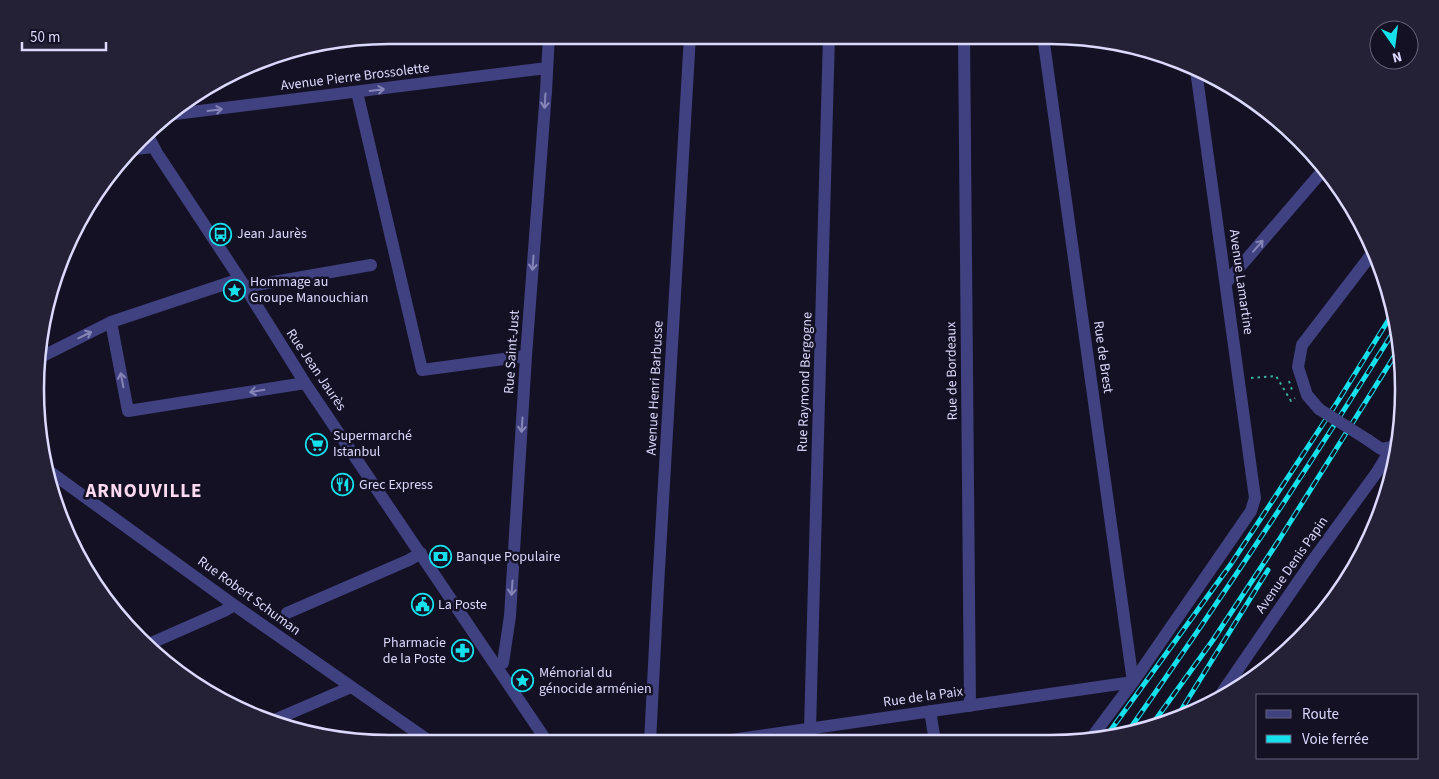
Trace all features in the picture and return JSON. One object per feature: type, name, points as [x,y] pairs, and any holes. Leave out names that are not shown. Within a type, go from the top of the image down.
[{"type":"street","name":"Rue Saint-Just","points":[[497,666],[503,663],[510,616],[548,44]]},
{"type":"street","name":"Avenue Henri Barbusse","points":[[650,735],[689,44]]},
{"type":"street","name":"Rue Raymond Bergogne","points":[[810,729],[829,44]]},
{"type":"street","name":"Rue de Bordeaux","points":[[964,44],[970,706]]},
{"type":"street","name":"Rue de Brest","points":[[1044,44],[1133,682]]},
{"type":"street","name":"Avenue Pierre Brossolette","points":[[181,113],[547,68]]},
{"type":"street","name":"Avenue Lamartine","points":[[1133,682],[1252,511],[1254,498],[1197,77]]},
{"type":"street","points":[[357,92],[422,370],[526,356]]},
{"type":"street","name":"Rue Jean Jaurès","points":[[150,142],[305,383],[543,735]]},
{"type":"street","points":[[1226,283],[1320,174]]},
{"type":"street","points":[[1369,257],[1302,345],[1298,367],[1307,395],[1319,409],[1381,449],[1390,448]]},
{"type":"street","points":[[46,355],[111,322],[242,283],[372,265]]},
{"type":"street","points":[[111,322],[128,412],[305,383]]},
{"type":"street","name":"Avenue Denis Papin","points":[[1226,686],[1313,560],[1389,455]]},
{"type":"street","name":"Rue Robert Schuman","points":[[56,479],[420,735]]},
{"type":"street","points":[[287,613],[421,554]]},
{"type":"street","points":[[154,642],[224,611],[234,604]]},
{"type":"street","name":"Rue de la Paix","points":[[767,735],[1133,682]]},
{"type":"street","points":[[1096,732],[1133,682]]},
{"type":"street","points":[[280,718],[351,687]]},
{"type":"street","points":[[930,711],[934,735]]},
{"type":"path","points":[[1238,379],[1276,376],[1291,401],[1295,398],[1289,380]]},
{"type":"railway","points":[[1111,730],[1231,564],[1338,401],[1388,320]]},
{"type":"railway","points":[[1133,725],[1265,531],[1391,336]]},
{"type":"railway","points":[[1157,718],[1213,640],[1279,540],[1394,357]]},
{"type":"railway","points":[[1182,709],[1268,570]]},
{"type":"place","name":"Jean Jaurès","points":[[221,234]]},
{"type":"place","name":"Hommage au Groupe Manouchian","points":[[234,290]]},
{"type":"place","name":"Supermarché Istanbul","points":[[317,444]]},
{"type":"place","name":"Grec Express","points":[[343,485]]},
{"type":"place","name":"Banque Populaire","points":[[440,557]]},
{"type":"place","name":"La Poste","points":[[422,605]]},
{"type":"place","name":"Pharmacie de la Poste","points":[[462,651]]},
{"type":"place","name":"Mémorial du génocide arménien","points":[[523,681]]},
{"type":"district","name":"ARNOUVILLE","points":[[144,491]]}]
